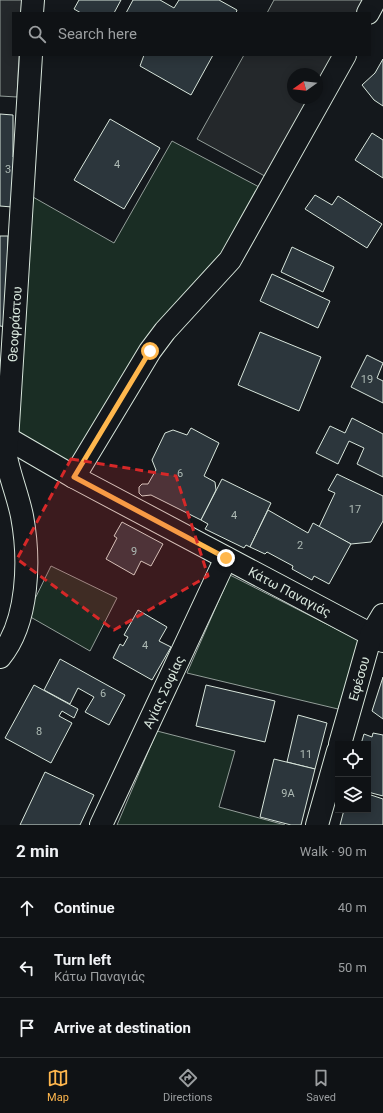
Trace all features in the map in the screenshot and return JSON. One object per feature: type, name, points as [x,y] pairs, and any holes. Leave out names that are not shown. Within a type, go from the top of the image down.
[{"type":"street","points":[[32,12],[33,0]]},
{"type":"street","points":[[369,12],[375,0]]},
{"type":"street","name":"Θεοφράστου","points":[[0,657],[16,630],[22,606],[25,584],[25,538],[22,516],[6,458],[4,436],[31,56]]},
{"type":"street","points":[[74,477],[150,351],[165,331],[230,260],[344,56]]},
{"type":"street","name":"Κάτω Παναγιάς","points":[[4,436],[74,477],[377,638]]},
{"type":"street","name":"Αγίας Σοφίας","points":[[101,825],[226,558]]},
{"type":"street","name":"Εφέσου","points":[[341,741],[377,638],[383,615]]},
{"type":"street","points":[[317,825],[335,762]]},
{"type":"highlighted area","points":[[71,459],[176,476],[208,576],[114,630],[17,559]]},
{"type":"green space","points":[[172,141],[261,188],[223,254],[70,469],[14,436],[33,197],[114,243]]},
{"type":"green space","points":[[51,566],[117,598],[90,651],[27,615]]},
{"type":"green space","points":[[230,575],[360,641],[338,709],[187,673]]},
{"type":"green space","points":[[157,731],[235,751],[219,807],[285,825],[117,825]]},
{"type":"shaded area","points":[[0,0],[23,0],[22,12],[12,12],[12,56],[19,56],[17,97],[0,96]]},
{"type":"shaded area","points":[[274,0],[372,0],[366,12],[268,12]]},
{"type":"shaded area","points":[[243,56],[340,56],[323,88],[323,68],[287,68],[287,104],[314,104],[272,180],[197,139]]},
{"type":"building","points":[[79,0],[121,0],[115,12],[79,12],[74,9]]},
{"type":"building","points":[[133,0],[160,0],[174,8],[179,0],[219,0],[237,10],[236,12],[127,12]]},
{"type":"building","points":[[144,56],[212,56],[191,95],[140,66]]},
{"type":"building","points":[[383,59],[383,106],[374,100],[362,85],[375,73]]},
{"type":"building","points":[[0,114],[13,115],[13,157],[17,157],[12,207],[0,206]]},
{"type":"building","points":[[110,119],[160,148],[124,209],[74,180]]},
{"type":"building","points":[[372,133],[383,140],[383,178],[355,160]]},
{"type":"building","points":[[315,195],[332,205],[338,196],[382,224],[367,248],[305,209]]},
{"type":"building","points":[[0,236],[8,236],[6,327],[0,326]]},
{"type":"building","points":[[292,247],[334,267],[323,292],[281,272]]},
{"type":"building","points":[[272,274],[330,301],[318,328],[260,301]]},
{"type":"building","points":[[260,332],[321,357],[299,411],[238,385]]},
{"type":"building","points":[[367,355],[383,363],[377,378],[383,381],[383,403],[351,387]]},
{"type":"building","points":[[352,418],[383,434],[383,477],[357,464],[364,448],[349,441],[338,464],[316,453],[330,426],[345,433]]},
{"type":"building","points":[[191,428],[219,443],[204,476],[215,482],[216,490],[201,520],[151,495],[142,496],[139,493],[139,487],[142,484],[148,484],[156,470],[152,460],[165,433],[173,430],[187,435]]},
{"type":"building","points":[[337,474],[383,496],[383,521],[371,542],[351,544],[319,527],[335,493],[328,490]]},
{"type":"building","points":[[222,479],[271,503],[250,547],[246,545],[244,548],[205,529],[208,524],[201,520]]},
{"type":"building","points":[[268,510],[308,533],[313,523],[351,544],[329,584],[314,576],[312,580],[292,569],[293,566],[267,552],[265,554],[250,547]]},
{"type":"building","points":[[122,522],[163,544],[151,566],[141,561],[134,575],[106,559],[117,538],[114,536]]},
{"type":"building","points":[[138,610],[167,627],[159,641],[171,647],[152,680],[113,658],[120,644],[123,646],[128,637],[124,635]]},
{"type":"building","points":[[60,659],[125,695],[109,725],[85,712],[94,697],[78,688],[70,704],[44,690]]},
{"type":"building","points":[[383,677],[383,719],[372,711]]},
{"type":"building","points":[[34,685],[78,709],[74,718],[62,711],[59,716],[72,723],[51,763],[5,738]]},
{"type":"building","points":[[206,685],[275,701],[265,742],[196,726]]},
{"type":"building","points":[[298,715],[327,723],[315,769],[287,762]]},
{"type":"building","points":[[373,733],[383,735],[383,796],[371,793],[371,741],[362,741],[364,734],[372,737]]},
{"type":"building","points":[[274,759],[315,769],[301,825],[291,825],[260,817]]},
{"type":"building","points":[[45,772],[94,795],[80,825],[20,825]]},
{"type":"building","points":[[371,795],[383,799],[383,825],[340,825],[343,813],[371,813]]},
{"type":"route","points":[[150,351],[74,477],[226,558]]}]
